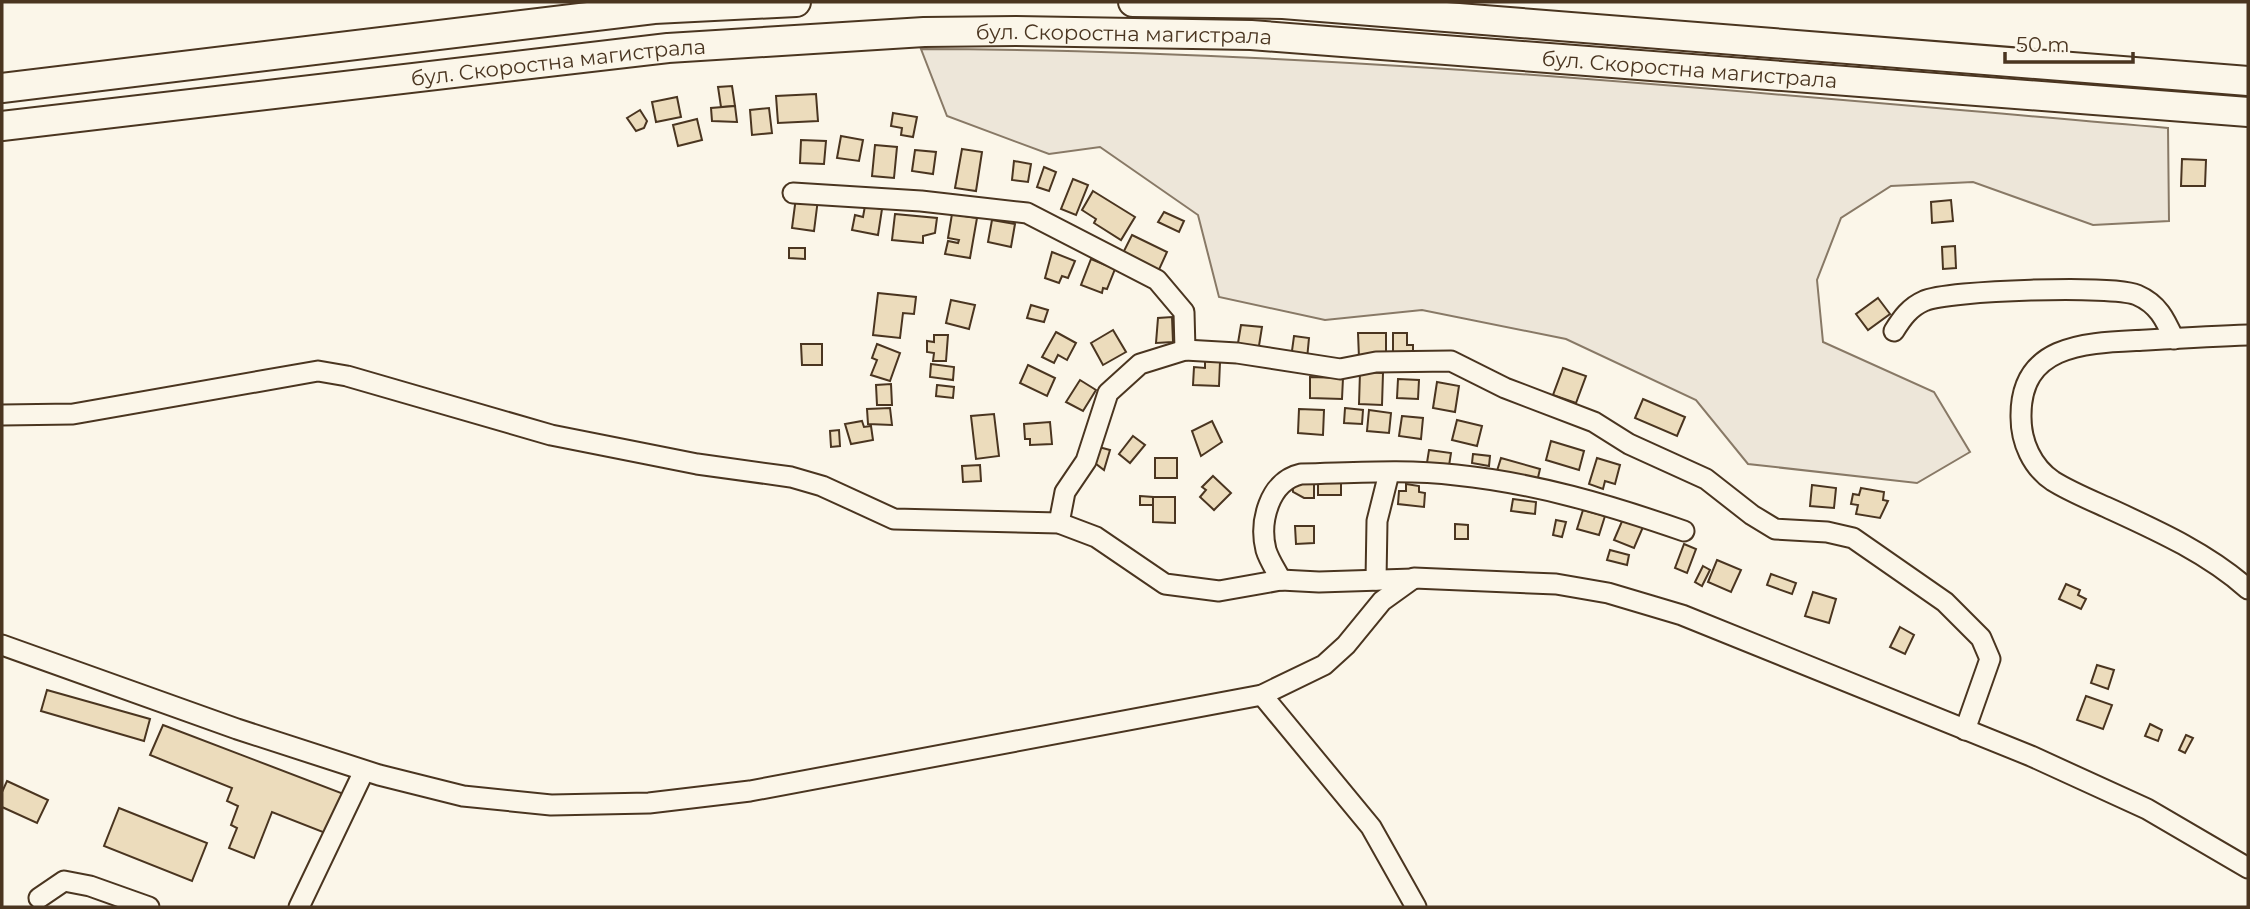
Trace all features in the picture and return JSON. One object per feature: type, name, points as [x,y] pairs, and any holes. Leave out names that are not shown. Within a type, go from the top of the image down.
[{"type":"highway","name":"бул. Скоростна магистрала","points":[[2,88],[654,9],[796,2]]},
{"type":"highway","name":"бул. Скоростна магистрала","points":[[1133,2],[1283,4],[2248,81]]},
{"type":"highway","name":"бул. Скоростна магистрала","points":[[2,126],[668,48],[924,33],[1016,31],[1251,35],[2248,114]]},
{"type":"street","points":[[793,193],[921,201],[1027,213],[1157,280],[1185,312],[1185,349]]},
{"type":"street","points":[[1894,331],[1906,313],[1924,300],[1950,295],[2101,291],[2134,293],[2154,304],[2164,316],[2174,338]]},
{"type":"street","points":[[2248,335],[2084,344],[2050,356],[2039,365],[2023,392],[2021,425],[2032,459],[2052,480],[2197,552],[2248,589]]},
{"type":"street","points":[[1059,523],[1065,492],[1086,461],[1108,393],[1140,364],[1185,349],[1237,353],[1340,369],[1376,362],[1451,361],[1505,388],[1594,422],[1629,444],[1682,466],[1706,479],[1752,515],[1775,529],[1827,532],[1853,538],[1945,602],[1981,638],[1990,659],[1965,730]]},
{"type":"street","points":[[2,415],[73,414],[318,371],[347,376],[551,435],[697,464],[790,477],[822,486],[894,519],[1059,523],[1096,537],[1166,584],[1219,591],[1281,580],[1319,582],[1414,579],[1556,584],[1608,593],[1682,615],[1965,730],[2147,808],[2248,867]]},
{"type":"street","points":[[1376,580],[1377,521],[1389,472]]},
{"type":"street","points":[[1281,580],[1266,552],[1264,528],[1267,506],[1280,484],[1301,474],[1454,474],[1516,483],[1594,500],[1684,531]]},
{"type":"street","points":[[2,645],[364,771],[463,796],[551,805],[649,803],[750,791],[1262,695],[1293,683],[1324,665],[1346,645],[1382,601],[1414,579]]},
{"type":"street","points":[[1262,695],[1371,827],[1416,907]]},
{"type":"street","points":[[299,907],[364,771]]},
{"type":"street","points":[[39,898],[64,881],[90,886],[149,907]]},
{"type":"shaded area","points":[[921,49],[1077,51],[1389,65],[1701,88],[2168,128],[2169,221],[2093,225],[1973,182],[1891,186],[1841,218],[1817,280],[1823,342],[1934,392],[1970,452],[1917,483],[1748,464],[1696,400],[1566,339],[1422,310],[1325,320],[1219,297],[1198,215],[1100,147],[1049,154],[947,116]]},
{"type":"building","points":[[732,86],[735,106],[721,107],[718,87]]},
{"type":"building","points":[[816,94],[818,121],[778,123],[776,96]]},
{"type":"building","points":[[677,97],[681,117],[656,122],[652,102]]},
{"type":"building","points":[[735,106],[737,122],[712,121],[711,108]]},
{"type":"building","points":[[769,108],[772,133],[752,135],[750,110]]},
{"type":"building","points":[[640,110],[647,121],[644,128],[636,131],[627,118]]},
{"type":"building","points":[[893,113],[917,117],[913,137],[901,135],[902,128],[891,126]]},
{"type":"building","points":[[697,119],[702,140],[678,146],[673,125]]},
{"type":"building","points":[[841,136],[863,140],[859,161],[837,158]]},
{"type":"building","points":[[801,140],[826,141],[824,164],[800,163]]},
{"type":"building","points":[[875,145],[897,147],[894,178],[872,176]]},
{"type":"building","points":[[962,149],[982,152],[976,191],[955,188]]},
{"type":"building","points":[[915,150],[936,152],[933,174],[912,171]]},
{"type":"building","points":[[2182,159],[2206,160],[2205,186],[2181,186]]},
{"type":"building","points":[[1014,161],[1031,164],[1028,182],[1012,180]]},
{"type":"building","points":[[1044,167],[1056,172],[1049,191],[1037,187]]},
{"type":"building","points":[[1073,179],[1088,185],[1076,215],[1061,209]]},
{"type":"building","points":[[1093,191],[1135,217],[1121,240],[1094,223],[1096,219],[1082,210]]},
{"type":"building","points":[[796,197],[818,199],[814,231],[792,228]]},
{"type":"building","points":[[1951,200],[1953,221],[1932,223],[1931,202]]},
{"type":"building","points":[[865,206],[882,209],[878,235],[852,230],[855,215],[863,217]]},
{"type":"building","points":[[1164,212],[1184,221],[1179,232],[1158,222]]},
{"type":"building","points":[[895,214],[937,218],[935,233],[923,236],[923,243],[892,240]]},
{"type":"building","points":[[952,214],[977,218],[970,258],[945,254],[948,241],[958,243],[959,240],[948,238]]},
{"type":"building","points":[[992,220],[1015,224],[1011,247],[988,242]]},
{"type":"building","points":[[1132,235],[1167,252],[1157,274],[1121,257]]},
{"type":"building","points":[[1955,246],[1956,268],[1943,269],[1942,247]]},
{"type":"building","points":[[789,248],[805,248],[805,259],[789,258]]},
{"type":"building","points":[[1052,252],[1075,261],[1068,278],[1062,276],[1059,283],[1045,278]]},
{"type":"building","points":[[1091,259],[1115,269],[1107,289],[1103,288],[1102,293],[1081,285]]},
{"type":"building","points":[[878,293],[916,297],[914,314],[903,313],[900,338],[873,335]]},
{"type":"building","points":[[1878,298],[1890,314],[1868,330],[1856,314]]},
{"type":"building","points":[[951,300],[975,305],[969,329],[946,323]]},
{"type":"building","points":[[1031,305],[1048,310],[1044,322],[1027,318]]},
{"type":"building","points":[[1172,317],[1173,342],[1156,343],[1158,318]]},
{"type":"building","points":[[1241,325],[1262,327],[1258,352],[1237,349]]},
{"type":"building","points":[[1113,330],[1126,352],[1103,365],[1091,343]]},
{"type":"building","points":[[1056,332],[1076,343],[1067,360],[1058,355],[1054,363],[1042,357]]},
{"type":"building","points":[[1358,333],[1386,333],[1386,357],[1359,358]]},
{"type":"building","points":[[1393,333],[1407,333],[1407,345],[1413,345],[1413,357],[1393,358]]},
{"type":"building","points":[[934,335],[948,335],[946,361],[933,361],[934,353],[927,352],[927,341],[934,342]]},
{"type":"building","points":[[1294,336],[1309,338],[1307,359],[1291,358]]},
{"type":"building","points":[[801,344],[822,344],[822,365],[802,365]]},
{"type":"building","points":[[877,344],[900,353],[890,381],[871,375],[877,360],[872,358]]},
{"type":"building","points":[[1205,361],[1220,362],[1219,386],[1193,385],[1194,367],[1205,368]]},
{"type":"building","points":[[931,364],[954,367],[953,380],[930,377]]},
{"type":"building","points":[[1028,365],[1055,378],[1047,396],[1020,383]]},
{"type":"building","points":[[1563,368],[1586,376],[1576,403],[1553,395]]},
{"type":"building","points":[[1360,372],[1383,373],[1382,405],[1359,404]]},
{"type":"building","points":[[1310,377],[1343,378],[1342,399],[1310,398]]},
{"type":"building","points":[[1398,379],[1419,380],[1418,399],[1397,398]]},
{"type":"building","points":[[1080,380],[1096,390],[1083,411],[1066,402]]},
{"type":"building","points":[[1437,382],[1459,386],[1455,412],[1433,408]]},
{"type":"building","points":[[891,384],[892,405],[877,405],[876,385]]},
{"type":"building","points":[[937,385],[954,387],[953,398],[936,396]]},
{"type":"building","points":[[1643,399],[1685,417],[1677,436],[1635,418]]},
{"type":"building","points":[[890,408],[892,425],[868,424],[867,409]]},
{"type":"building","points":[[1345,408],[1363,410],[1362,424],[1344,423]]},
{"type":"building","points":[[1299,409],[1324,410],[1323,435],[1298,433]]},
{"type":"building","points":[[1369,410],[1391,413],[1389,433],[1367,431]]},
{"type":"building","points":[[994,414],[999,456],[976,459],[971,416]]},
{"type":"building","points":[[1402,416],[1423,418],[1421,439],[1399,436]]},
{"type":"building","points":[[1457,420],[1482,426],[1477,446],[1452,440]]},
{"type":"building","points":[[862,421],[864,427],[871,426],[873,440],[851,444],[845,424]]},
{"type":"building","points":[[1212,421],[1222,442],[1201,456],[1192,431]]},
{"type":"building","points":[[1050,422],[1052,444],[1030,445],[1030,439],[1025,439],[1024,424]]},
{"type":"building","points":[[839,430],[840,446],[831,447],[830,431]]},
{"type":"building","points":[[1133,436],[1145,445],[1130,463],[1119,454]]},
{"type":"building","points":[[1551,441],[1584,451],[1579,470],[1546,460]]},
{"type":"building","points":[[1095,446],[1110,450],[1104,470],[1091,460]]},
{"type":"building","points":[[1429,450],[1451,453],[1448,472],[1426,469]]},
{"type":"building","points":[[1473,454],[1490,456],[1489,466],[1472,463]]},
{"type":"building","points":[[1155,458],[1177,458],[1177,478],[1155,478]]},
{"type":"building","points":[[1501,458],[1540,469],[1536,486],[1496,474]]},
{"type":"building","points":[[1597,458],[1620,465],[1615,484],[1605,481],[1603,489],[1589,484]]},
{"type":"building","points":[[980,465],[981,481],[963,482],[962,466]]},
{"type":"building","points":[[1318,475],[1341,475],[1341,495],[1318,495]]},
{"type":"building","points":[[1213,476],[1231,493],[1214,510],[1200,497],[1206,490],[1202,487]]},
{"type":"building","points":[[1314,476],[1314,498],[1304,498],[1293,492],[1292,477]]},
{"type":"building","points":[[1406,484],[1419,486],[1419,492],[1425,493],[1424,507],[1398,504],[1399,491],[1406,491]]},
{"type":"building","points":[[1812,485],[1836,488],[1834,508],[1810,506]]},
{"type":"building","points":[[1861,488],[1884,492],[1883,500],[1888,501],[1880,518],[1856,514],[1858,505],[1851,504],[1853,494],[1859,495]]},
{"type":"building","points":[[1140,496],[1153,497],[1153,505],[1140,505]]},
{"type":"building","points":[[1153,497],[1175,497],[1175,523],[1153,522]]},
{"type":"building","points":[[1513,499],[1536,502],[1535,514],[1511,511]]},
{"type":"building","points":[[1583,510],[1605,516],[1599,535],[1577,529]]},
{"type":"building","points":[[1623,519],[1643,527],[1634,548],[1614,540]]},
{"type":"building","points":[[1556,520],[1566,522],[1562,537],[1553,535]]},
{"type":"building","points":[[1455,524],[1468,525],[1468,539],[1455,539]]},
{"type":"building","points":[[1295,526],[1314,526],[1314,543],[1296,544]]},
{"type":"building","points":[[1684,544],[1696,549],[1687,573],[1675,568]]},
{"type":"building","points":[[1610,550],[1629,555],[1627,565],[1607,560]]},
{"type":"building","points":[[1717,560],[1741,570],[1731,592],[1708,582]]},
{"type":"building","points":[[1703,566],[1710,570],[1702,586],[1695,582]]},
{"type":"building","points":[[1771,574],[1796,583],[1792,594],[1767,585]]},
{"type":"building","points":[[2066,584],[2080,590],[2078,595],[2086,599],[2081,609],[2059,599]]},
{"type":"building","points":[[1813,592],[1836,599],[1829,623],[1805,616]]},
{"type":"building","points":[[1900,627],[1914,635],[1905,654],[1890,647]]},
{"type":"building","points":[[2097,665],[2114,670],[2108,689],[2091,683]]},
{"type":"building","points":[[47,690],[150,719],[144,741],[41,711]]},
{"type":"building","points":[[2086,696],[2112,705],[2103,729],[2077,720]]},
{"type":"building","points":[[2150,724],[2162,730],[2158,741],[2145,736]]},
{"type":"building","points":[[163,725],[349,796],[333,836],[272,812],[254,858],[229,848],[237,828],[231,825],[238,806],[227,801],[232,788],[150,755]]},
{"type":"building","points":[[2186,735],[2193,738],[2185,753],[2179,750]]},
{"type":"building","points":[[7,781],[48,800],[37,823],[2,807],[2,792]]},
{"type":"building","points":[[119,808],[207,843],[192,881],[104,846]]}]
